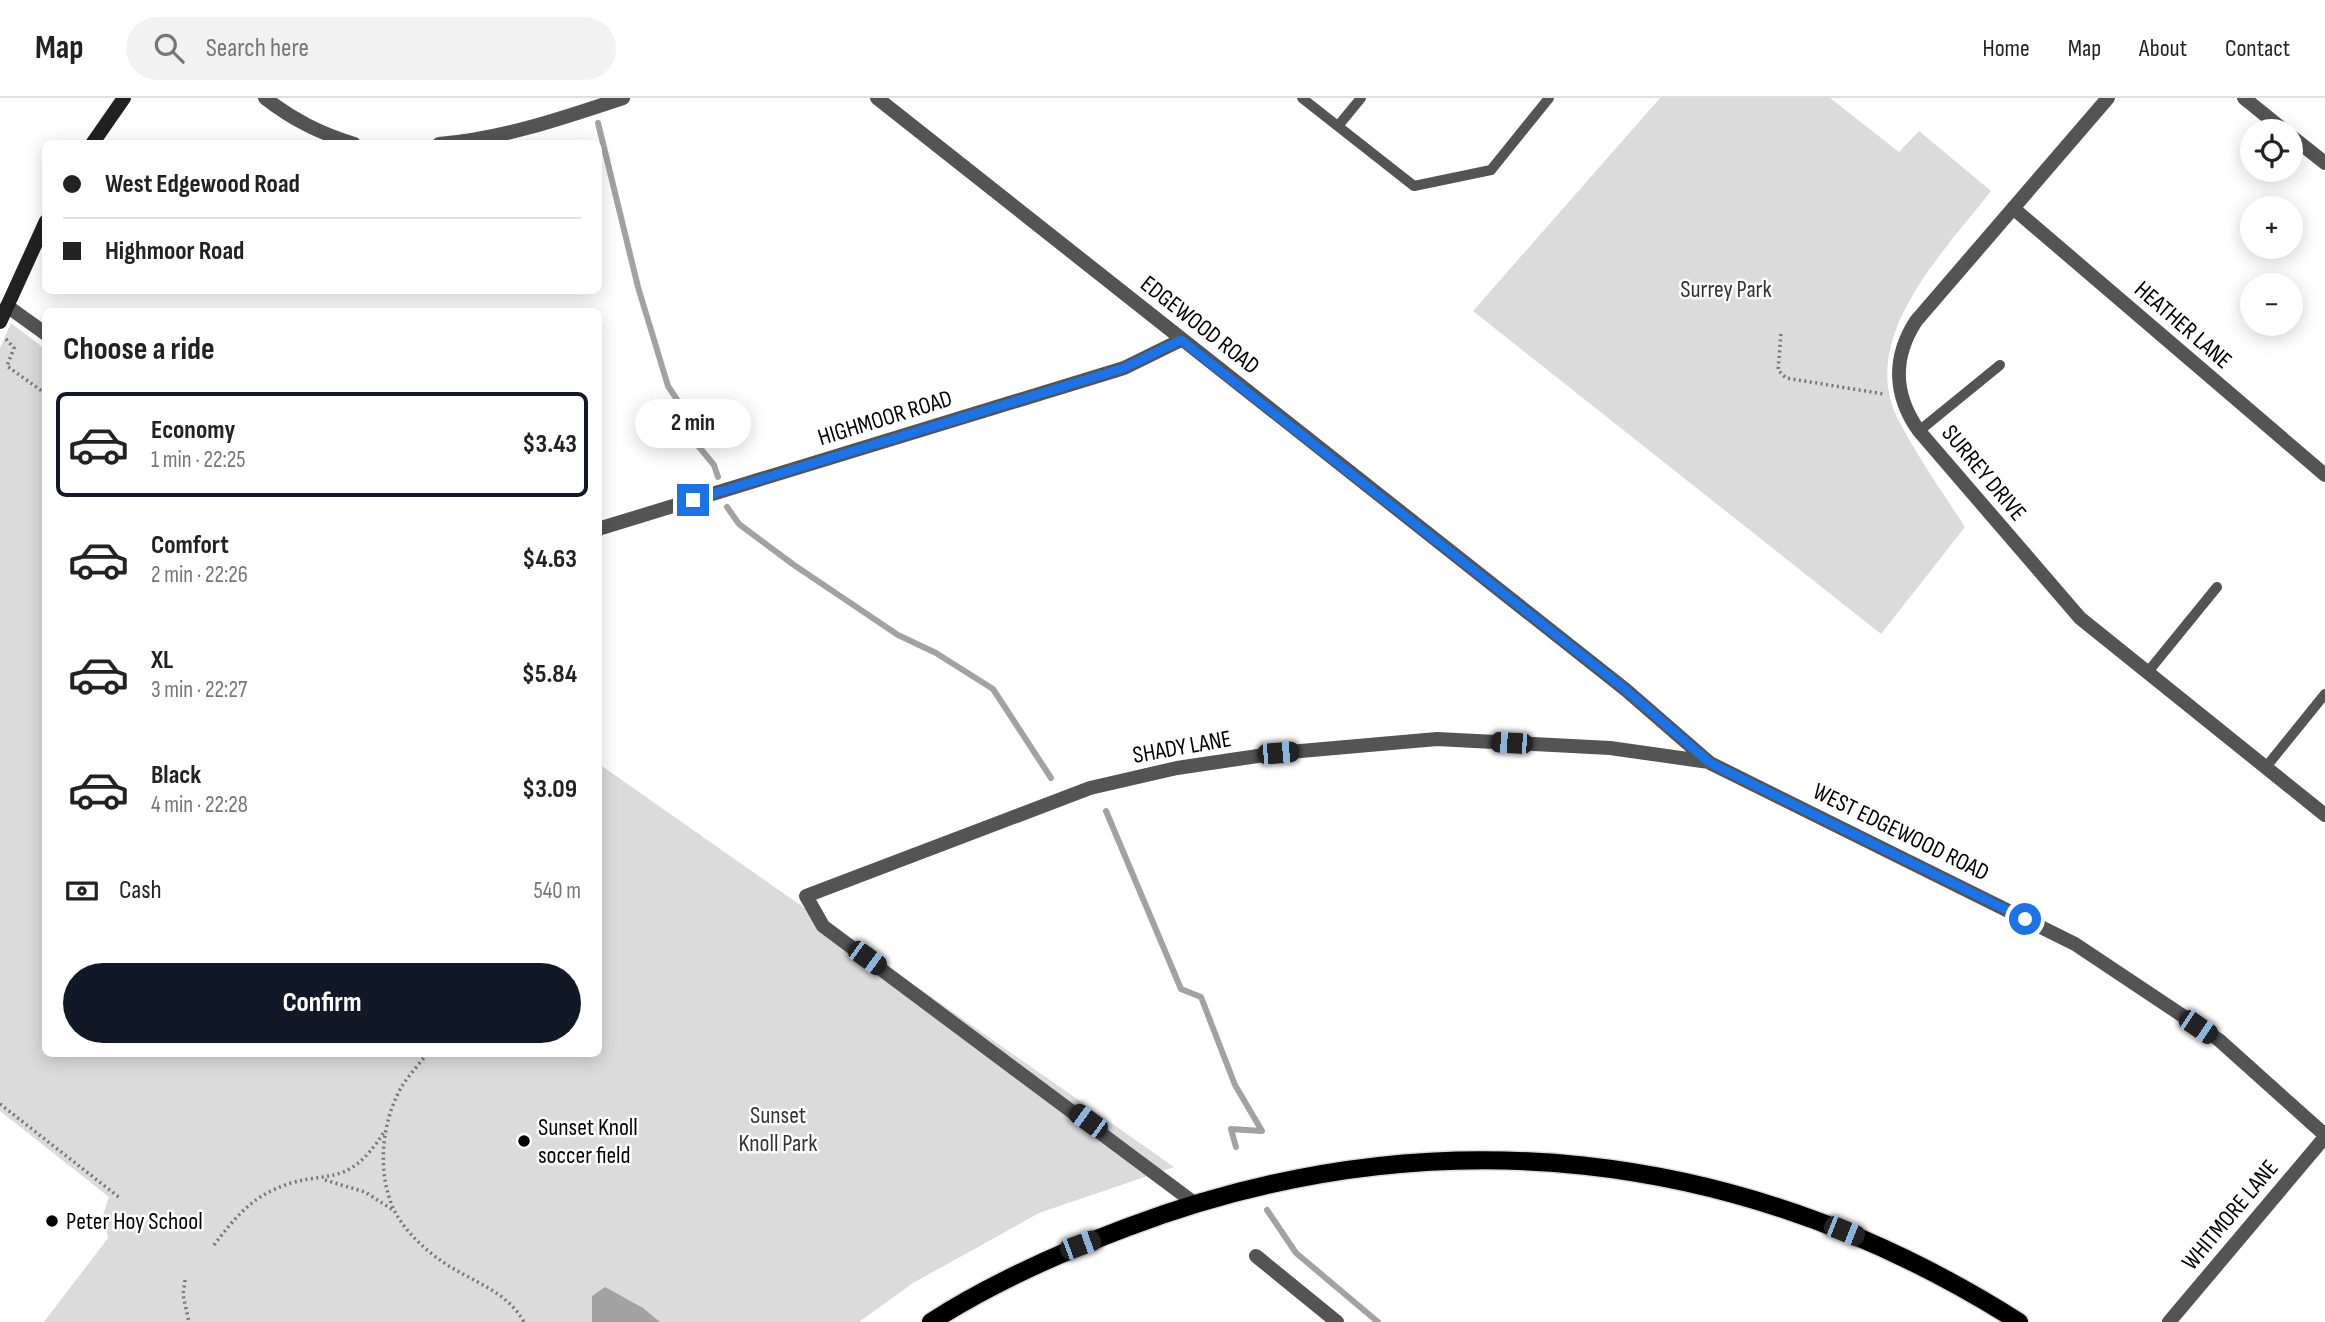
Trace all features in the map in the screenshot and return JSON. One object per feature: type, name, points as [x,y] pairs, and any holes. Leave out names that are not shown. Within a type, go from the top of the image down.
[{"type":"main road","points":[[95,140],[124,98]]},
{"type":"main road","points":[[0,321],[42,230]]},
{"type":"main road","points":[[931,1322],[973,1295],[1057,1253],[1193,1202],[1326,1171],[1438,1160],[1525,1160],[1613,1168],[1695,1184],[1824,1223],[1940,1276],[2019,1322]]},
{"type":"street","points":[[265,98],[318,133],[341,140]]},
{"type":"street","points":[[470,140],[547,123],[622,98]]},
{"type":"street","name":"EDGEWOOD ROAD","points":[[877,98],[1495,588]]},
{"type":"street","name":"SURREY DRIVE","points":[[2108,98],[1909,333],[1899,364],[1900,397],[1919,431],[2067,605],[2147,673],[2325,815]]},
{"type":"street","points":[[2244,98],[2271,119]]},
{"type":"street","points":[[2303,146],[2325,163]]},
{"type":"street","name":"HEATHER LANE","points":[[2013,208],[2325,475]]},
{"type":"street","points":[[7,306],[42,331]]},
{"type":"street","name":"HIGHMOOR ROAD","points":[[602,528],[1124,368],[1181,340]]},
{"type":"street","name":"WEST EDGEWOOD ROAD","points":[[1495,588],[1626,690],[1710,763],[2075,943],[2219,1040],[2325,1136]]},
{"type":"street","name":"SHADY LANE","points":[[1193,1202],[1088,1121],[823,926],[806,896],[1090,788],[1190,766],[1278,753],[1437,739],[1610,748],[1710,763]]},
{"type":"street","name":"WHITMORE LANE","points":[[2169,1322],[2325,1136]]},
{"type":"street","points":[[1256,1256],[1337,1322]]},
{"type":"lane","points":[[1302,98],[1414,186],[1491,170],[1549,98]]},
{"type":"lane","points":[[1338,126],[1360,98]]},
{"type":"lane","points":[[1919,431],[2000,365]]},
{"type":"lane","points":[[2147,673],[2217,587]]},
{"type":"lane","points":[[2266,768],[2325,694]]},
{"type":"path","points":[[1781,334],[1777,363],[1778,370],[1786,378],[1900,397]]},
{"type":"path","points":[[6,339],[14,348],[7,366],[42,391]]},
{"type":"path","points":[[214,1244],[247,1206],[260,1197],[275,1189],[350,1170],[376,1146],[404,1084],[425,1057]]},
{"type":"path","points":[[0,1104],[120,1198]]},
{"type":"path","points":[[385,1131],[386,1176],[395,1212]]},
{"type":"path","points":[[323,1179],[365,1192],[395,1212],[426,1248],[508,1300],[524,1322]]},
{"type":"path","points":[[186,1280],[183,1295],[190,1322]]},
{"type":"green space","name":"Surrey Park","points":[[1660,98],[1830,98],[1899,152],[1919,131],[1991,191],[1929,269],[1896,329],[1888,360],[1889,392],[1900,423],[1965,527],[1881,634],[1473,311]]},
{"type":"green space","name":"Sunset Knoll Park","points":[[11,323],[42,347],[42,1057],[602,1057],[602,766],[1174,1167],[1039,1213],[913,1283],[859,1322],[44,1322],[108,1238],[103,1215],[109,1197],[0,1111],[0,348]]},
{"type":"shaded area","points":[[605,1287],[643,1308],[660,1322],[592,1322],[592,1296]]},
{"type":"waterway","points":[[598,123],[638,287],[668,386],[692,422],[695,442],[714,465],[718,477]]},
{"type":"waterway","points":[[727,507],[739,524],[794,565],[898,635],[936,653],[993,689],[1051,778]]},
{"type":"waterway","points":[[1106,811],[1181,989],[1201,997],[1235,1085],[1262,1131],[1231,1129],[1236,1147]]},
{"type":"waterway","points":[[1267,1210],[1296,1253],[1378,1322]]},
{"type":"place","name":"Sunset Knoll soccer field","points":[[524,1141]]},
{"type":"place","name":"Peter Hoy School","points":[[52,1221]]},
{"type":"route","points":[[693,500],[1124,368],[1181,340],[1626,690],[1710,763],[2025,919]]}]
